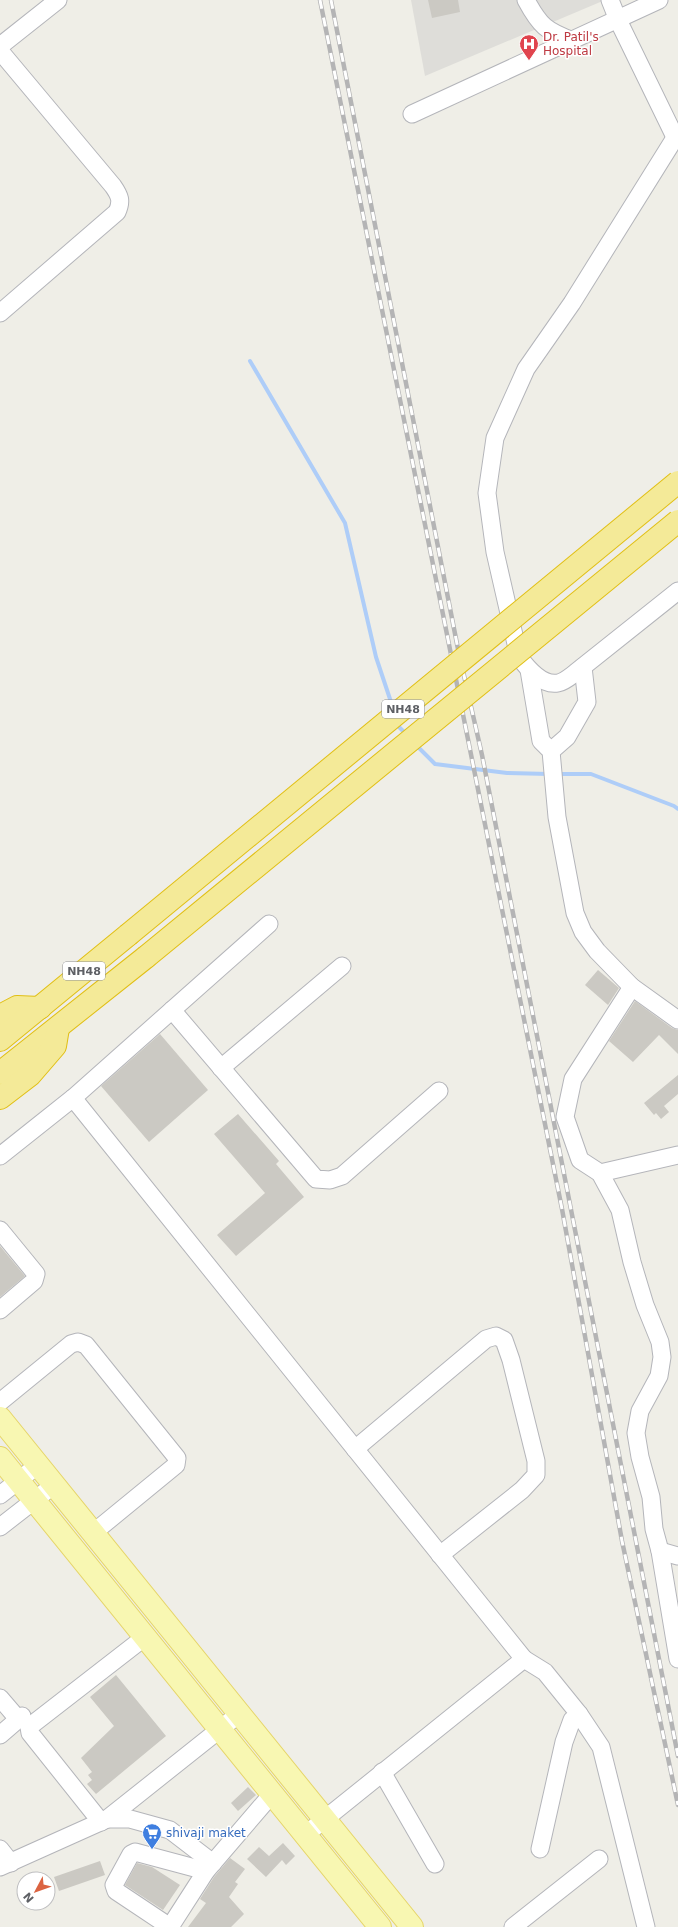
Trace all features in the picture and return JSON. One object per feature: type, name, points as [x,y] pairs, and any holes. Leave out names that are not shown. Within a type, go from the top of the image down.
[{"type":"highway","name":"NH48","points":[[1,1039],[678,482]]},
{"type":"highway","name":"NH48","points":[[0,1073],[146,958],[678,521]]},
{"type":"highway","points":[[0,1016],[17,1007],[40,1008]]},
{"type":"highway","points":[[0,1098],[30,1075],[55,1046],[58,1027]]},
{"type":"main road","points":[[0,1418],[325,1819],[409,1926]]},
{"type":"main road","points":[[0,1458],[380,1927]]},
{"type":"street","points":[[0,46],[58,0]]},
{"type":"street","points":[[526,0],[536,18],[550,32],[573,41]]},
{"type":"street","points":[[610,0],[618,20],[676,135],[572,303],[526,369],[495,438],[487,493],[495,552],[519,657],[529,670],[544,681],[558,683],[583,667],[678,592]]},
{"type":"street","points":[[412,114],[660,0]]},
{"type":"street","points":[[0,51],[113,186],[119,195],[121,203],[117,212],[0,313]]},
{"type":"street","points":[[550,754],[567,737],[588,702],[583,667]]},
{"type":"street","points":[[529,670],[541,741],[550,754],[557,817],[575,913],[583,932],[596,951],[632,986],[678,1020]]},
{"type":"street","points":[[0,1156],[73,1098],[269,924]]},
{"type":"street","points":[[221,1068],[342,966]]},
{"type":"street","points":[[632,986],[573,1079],[565,1117],[580,1160],[600,1172],[620,1210],[632,1262],[645,1305],[660,1342],[662,1357],[659,1376],[640,1411],[636,1433],[640,1457],[651,1497],[654,1529],[660,1551],[678,1659]]},
{"type":"street","points":[[172,1010],[316,1179],[330,1180],[342,1176],[439,1091]]},
{"type":"street","points":[[73,1098],[524,1659],[545,1672],[579,1714],[601,1747],[646,1927]]},
{"type":"street","points":[[600,1172],[678,1155]]},
{"type":"street","points":[[0,1230],[36,1274],[34,1282],[0,1310]]},
{"type":"street","points":[[355,1450],[486,1339],[496,1336],[504,1340],[511,1360],[536,1461],[536,1475],[522,1490],[440,1554]]},
{"type":"street","points":[[0,1402],[71,1344],[78,1342],[86,1345],[177,1458],[176,1465],[93,1533]]},
{"type":"street","points":[[0,1495],[38,1465]]},
{"type":"street","points":[[0,1527],[54,1485]]},
{"type":"street","points":[[660,1551],[678,1556]]},
{"type":"street","points":[[104,1820],[30,1733],[29,1727],[145,1637]]},
{"type":"street","points":[[305,1835],[524,1659]]},
{"type":"street","points":[[0,1698],[20,1717],[0,1735]]},
{"type":"street","points":[[0,1849],[5,1865],[104,1820],[239,1714]]},
{"type":"street","points":[[540,1849],[553,1782],[564,1742],[572,1720],[579,1714]]},
{"type":"street","points":[[382,1772],[435,1864]]},
{"type":"street","points":[[204,1867],[135,1852],[131,1854],[114,1885],[116,1891],[167,1925],[204,1867],[272,1794]]},
{"type":"street","points":[[104,1820],[130,1819],[170,1830],[204,1867]]},
{"type":"street","points":[[512,1927],[599,1859]]},
{"type":"shaded area","points":[[411,0],[605,0],[425,76]]},
{"type":"building","points":[[428,0],[458,0],[460,12],[432,18]]},
{"type":"building","points":[[598,970],[619,988],[608,1005],[585,985]]},
{"type":"building","points":[[635,1001],[672,1028],[678,1030],[678,1054],[659,1035],[633,1062],[609,1041]]},
{"type":"building","points":[[160,1034],[208,1090],[149,1142],[101,1086]]},
{"type":"building","points":[[678,1075],[678,1094],[664,1106],[669,1112],[661,1119],[656,1113],[654,1115],[644,1103]]},
{"type":"building","points":[[238,1114],[279,1161],[276,1164],[304,1197],[236,1256],[217,1235],[265,1193],[214,1134]]},
{"type":"building","points":[[0,1246],[25,1276],[0,1297]]},
{"type":"building","points":[[116,1675],[166,1736],[96,1794],[87,1784],[92,1780],[88,1775],[92,1772],[81,1758],[114,1726],[90,1697]]},
{"type":"building","points":[[248,1787],[256,1795],[238,1811],[231,1803]]},
{"type":"building","points":[[283,1843],[295,1856],[286,1865],[282,1860],[266,1877],[247,1859],[259,1847],[269,1856]]},
{"type":"building","points":[[230,1858],[245,1869],[235,1882],[238,1884],[229,1897],[244,1914],[231,1927],[188,1927],[206,1903],[200,1899],[214,1877]]},
{"type":"building","points":[[100,1861],[105,1875],[59,1891],[56,1883],[56,1876]]},
{"type":"building","points":[[137,1863],[152,1867],[180,1885],[163,1910],[125,1885]]},
{"type":"waterway","points":[[250,361],[345,523],[376,657],[393,708]]},
{"type":"waterway","points":[[397,722],[399,727],[406,734]]},
{"type":"waterway","points":[[416,745],[435,764],[507,773],[549,774]]},
{"type":"waterway","points":[[557,774],[591,774],[674,806],[678,809]]},
{"type":"railway","points":[[320,0],[562,1209],[622,1541],[678,1805]]},
{"type":"railway","points":[[331,0],[458,649],[482,755],[678,1756]]},
{"type":"place","name":"Dr. Patil's Hospital","points":[[529,61]]},
{"type":"place","name":"shivaji maket","points":[[152,1850]]}]
